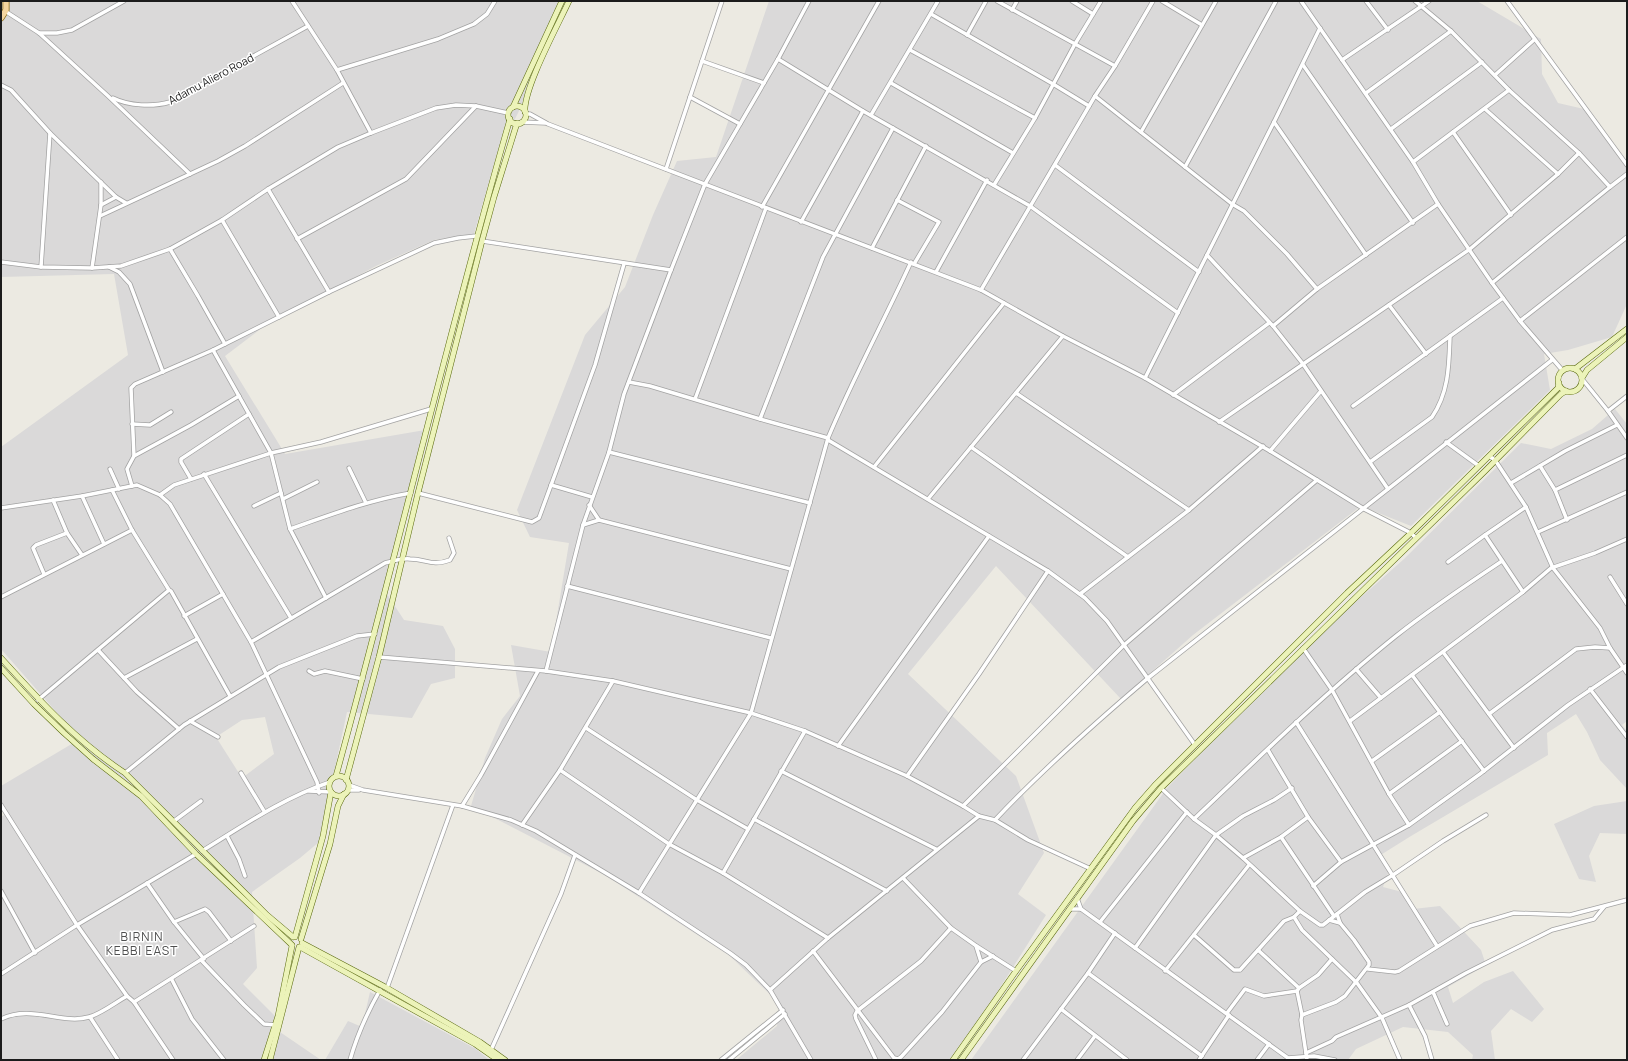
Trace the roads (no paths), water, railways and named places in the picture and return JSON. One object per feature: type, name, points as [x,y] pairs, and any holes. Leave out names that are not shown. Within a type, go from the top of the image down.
[{"type":"main road","points":[[3,16],[6,1]]},
{"type":"main road","points":[[264,1060],[275,1025],[292,946],[291,941],[294,937],[322,836],[330,792],[328,786],[336,776],[363,679],[476,236],[510,119],[508,113],[513,107],[562,1]]},
{"type":"main road","points":[[270,1060],[300,944],[330,844],[338,806],[347,790],[346,780],[379,657],[418,493],[496,190],[519,123],[524,120],[526,113],[525,101],[531,83],[569,1]]},
{"type":"main road","points":[[513,107],[521,107],[526,113]]},
{"type":"main road","points":[[510,119],[519,123]]},
{"type":"main road","points":[[1575,369],[1627,329]]},
{"type":"main road","points":[[1582,379],[1587,370],[1627,337]]},
{"type":"main road","points":[[1568,368],[1575,369],[1580,373],[1582,386],[1578,390],[1571,392],[1566,391],[1561,388],[1558,378],[1563,371],[1568,368]]},
{"type":"main road","points":[[962,1060],[1133,821],[1191,753],[1195,745],[1490,456],[1558,388],[1559,383]]},
{"type":"main road","points":[[953,1060],[1135,808],[1156,784],[1303,648],[1496,460],[1561,394],[1566,391]]},
{"type":"main road","points":[[1,658],[38,700],[99,756],[125,773],[267,915],[294,937],[298,937],[300,944],[475,1044],[498,1060]]},
{"type":"main road","points":[[1,668],[34,704],[64,733],[93,759],[142,796],[196,854],[292,946]]},
{"type":"main road","points":[[336,776],[342,777],[346,780]]},
{"type":"main road","points":[[330,792],[338,796],[347,790]]},
{"type":"main road","points":[[292,946],[300,944],[387,988],[480,1042],[505,1060]]},
{"type":"main road","points":[[1033,949],[1039,952]]},
{"type":"street","points":[[39,33],[57,33],[72,30],[124,1]]},
{"type":"street","points":[[292,1],[337,70],[371,133]]},
{"type":"street","points":[[337,70],[438,39],[474,24],[487,14],[495,1]]},
{"type":"street","points":[[666,169],[722,1]]},
{"type":"street","points":[[546,671],[589,505],[609,452],[624,394],[671,270],[705,184],[778,60],[809,1]]},
{"type":"street","points":[[762,207],[879,1]]},
{"type":"street","points":[[871,115],[938,1]]},
{"type":"street","points":[[967,35],[986,1]]},
{"type":"street","points":[[997,1],[1115,66]]},
{"type":"street","points":[[1012,10],[1017,1]]},
{"type":"street","points":[[1072,1],[1093,14]]},
{"type":"street","points":[[994,185],[1035,118],[1075,44],[1101,1]]},
{"type":"street","points":[[981,290],[1089,106],[1115,66],[1153,1]]},
{"type":"street","points":[[1162,1],[1202,25]]},
{"type":"street","points":[[1141,132],[1216,1]]},
{"type":"street","points":[[1186,167],[1276,1]]},
{"type":"street","points":[[1301,1],[1413,162],[1438,204],[1492,283],[1520,321],[1563,371]]},
{"type":"street","points":[[1366,1],[1388,30]]},
{"type":"street","points":[[1415,1],[1451,31],[1509,90],[1579,154],[1610,187]]},
{"type":"street","points":[[1342,60],[1429,1]]},
{"type":"street","points":[[1507,1],[1534,40],[1627,165]]},
{"type":"street","points":[[930,14],[1089,106]]},
{"type":"street","points":[[3,16],[39,33],[190,174]]},
{"type":"street","name":"Adamu Aliero Road","points":[[108,96],[119,101],[131,103],[156,105],[170,102],[308,26]]},
{"type":"street","points":[[1145,378],[1320,28]]},
{"type":"street","points":[[1366,93],[1451,31]]},
{"type":"street","points":[[1495,75],[1534,40]]},
{"type":"street","points":[[910,50],[1035,118]]},
{"type":"street","points":[[778,60],[1030,206],[1178,313]]},
{"type":"street","points":[[702,61],[764,83]]},
{"type":"street","points":[[1390,129],[1482,62]]},
{"type":"street","points":[[1302,65],[1413,223]]},
{"type":"street","points":[[100,216],[190,174],[245,146],[343,83]]},
{"type":"street","points":[[891,83],[1013,153]]},
{"type":"street","points":[[1,85],[11,90],[50,133],[116,197],[126,203]]},
{"type":"street","points":[[1413,162],[1509,90]]},
{"type":"street","points":[[1095,96],[1232,204],[1244,211],[1287,254],[1318,289]]},
{"type":"street","points":[[690,97],[740,124]]},
{"type":"street","points":[[1,262],[41,267],[92,268],[121,266],[170,249],[222,220],[268,188],[338,147],[371,133],[436,108],[456,105],[476,106],[508,113]]},
{"type":"street","points":[[297,239],[406,179],[476,106]]},
{"type":"street","points":[[1485,109],[1558,174]]},
{"type":"street","points":[[801,222],[863,110]]},
{"type":"street","points":[[526,113],[548,124],[981,290],[1063,336],[1145,378],[1172,396],[1270,450],[1364,509],[1416,538]]},
{"type":"street","points":[[1274,122],[1366,256]]},
{"type":"street","points":[[519,123],[548,124]]},
{"type":"street","points":[[760,419],[823,257],[834,234],[893,128]]},
{"type":"street","points":[[1453,132],[1511,215]]},
{"type":"street","points":[[41,267],[50,133]]},
{"type":"street","points":[[872,248],[926,146]]},
{"type":"street","points":[[1219,422],[1470,249],[1511,215],[1579,154]]},
{"type":"street","points":[[1055,165],[1199,272]]},
{"type":"street","points":[[1492,283],[1627,174]]},
{"type":"street","points":[[936,272],[987,180]]},
{"type":"street","points":[[92,268],[100,216],[101,182]]},
{"type":"street","points":[[268,188],[329,292]]},
{"type":"street","points":[[101,205],[116,197]]},
{"type":"street","points":[[638,893],[751,713],[828,439],[844,401],[912,263],[939,222],[897,200]]},
{"type":"street","points":[[1273,326],[1318,289],[1438,204]]},
{"type":"street","points":[[695,399],[766,208]]},
{"type":"street","points":[[222,220],[279,317]]},
{"type":"street","points":[[132,486],[128,469],[134,456],[131,388],[135,384],[213,350],[329,292],[434,243],[476,236]]},
{"type":"street","points":[[1520,321],[1627,237]]},
{"type":"street","points":[[482,242],[671,270]]},
{"type":"street","points":[[170,249],[224,344]]},
{"type":"street","points":[[1207,255],[1273,326],[1303,364],[1388,489]]},
{"type":"street","points":[[418,493],[532,522],[539,518],[595,365],[624,264]]},
{"type":"street","points":[[109,267],[119,272],[130,284],[163,372]]},
{"type":"street","points":[[1353,406],[1503,298]]},
{"type":"street","points":[[874,467],[1004,303]]},
{"type":"street","points":[[1389,305],[1426,354]]},
{"type":"street","points":[[1172,396],[1269,323]]},
{"type":"street","points":[[928,499],[1063,336]]},
{"type":"street","points":[[1370,462],[1432,417],[1441,401],[1448,379],[1450,336]]},
{"type":"street","points":[[213,350],[270,453],[290,529],[326,598]]},
{"type":"street","points":[[995,820],[1031,782],[1108,711],[1364,509],[1446,442],[1552,360]]},
{"type":"street","points":[[1582,379],[1608,411],[1627,438]]},
{"type":"street","points":[[629,382],[650,386],[828,439],[1048,571],[1080,594],[1107,621],[1195,745]]},
{"type":"street","points":[[1270,450],[1321,391]]},
{"type":"street","points":[[1016,393],[1189,510]]},
{"type":"street","points":[[134,456],[191,425],[239,396]]},
{"type":"street","points":[[1608,411],[1627,396]]},
{"type":"street","points":[[160,495],[174,485],[270,453],[321,442],[431,410]]},
{"type":"street","points":[[132,424],[150,425],[171,412]]},
{"type":"street","points":[[191,479],[181,462],[181,459],[249,414]]},
{"type":"street","points":[[1511,483],[1565,451],[1617,425]]},
{"type":"street","points":[[1446,442],[1479,466]]},
{"type":"street","points":[[1080,594],[1189,510],[1262,446]]},
{"type":"street","points":[[972,447],[1128,557]]},
{"type":"street","points":[[609,452],[810,502]]},
{"type":"street","points":[[1555,490],[1627,455]]},
{"type":"street","points":[[1490,456],[1496,460],[1526,507],[1553,568],[1600,628],[1610,648],[1625,666],[1627,673]]},
{"type":"street","points":[[1540,466],[1555,490],[1567,520]]},
{"type":"street","points":[[350,468],[366,503]]},
{"type":"street","points":[[110,469],[119,489]]},
{"type":"street","points":[[204,474],[291,618]]},
{"type":"street","points":[[963,806],[1124,645],[1317,480]]},
{"type":"street","points":[[283,499],[317,482]]},
{"type":"street","points":[[552,485],[592,497]]},
{"type":"street","points":[[1,508],[82,496],[132,486],[140,486],[160,495],[170,504],[251,642],[318,786],[319,793]]},
{"type":"street","points":[[112,490],[132,530],[169,590],[171,590],[184,616],[230,696]]},
{"type":"street","points":[[1538,532],[1627,492]]},
{"type":"street","points":[[254,506],[281,493]]},
{"type":"street","points":[[290,529],[366,503],[390,496],[411,493]]},
{"type":"street","points":[[82,496],[104,544]]},
{"type":"street","points":[[53,500],[67,533],[82,555]]},
{"type":"street","points":[[589,505],[599,520]]},
{"type":"street","points":[[1448,562],[1485,534],[1526,507]]},
{"type":"street","points":[[583,525],[599,520],[791,569]]},
{"type":"street","points":[[1,596],[132,530]]},
{"type":"street","points":[[44,574],[33,548],[36,545],[67,533]]},
{"type":"street","points":[[1485,534],[1523,592]]},
{"type":"street","points":[[838,746],[989,536]]},
{"type":"street","points":[[251,642],[385,562],[410,559],[431,564],[441,564],[450,560],[454,553],[449,538]]},
{"type":"street","points":[[1350,721],[1553,568],[1595,553],[1627,539]]},
{"type":"street","points":[[1194,819],[1296,722],[1356,669],[1433,607],[1502,561]]},
{"type":"street","points":[[907,776],[980,674],[1048,571]]},
{"type":"street","points":[[1610,577],[1627,604]]},
{"type":"street","points":[[567,586],[771,638]]},
{"type":"street","points":[[38,700],[169,590]]},
{"type":"street","points":[[184,616],[223,594]]},
{"type":"street","points":[[125,773],[190,721],[279,667],[357,636],[375,634]]},
{"type":"street","points":[[124,678],[197,639]]},
{"type":"street","points":[[1489,714],[1576,649],[1595,647],[1610,648]]},
{"type":"street","points":[[1303,648],[1332,690],[1389,794],[1409,825]]},
{"type":"street","points":[[98,650],[149,704],[179,729]]},
{"type":"street","points":[[1443,652],[1514,748]]},
{"type":"street","points":[[379,657],[546,671],[613,681],[751,713],[805,731],[907,776],[979,816],[995,820],[1028,840],[1091,869]]},
{"type":"street","points":[[1313,886],[1341,862],[1409,825],[1484,771],[1590,690],[1625,666]]},
{"type":"street","points":[[1356,669],[1381,698]]},
{"type":"street","points":[[309,672],[314,674],[325,671],[363,679]]},
{"type":"street","points":[[462,806],[481,775],[538,671]]},
{"type":"street","points":[[1412,675],[1484,771]]},
{"type":"street","points":[[522,825],[560,770],[613,681]]},
{"type":"street","points":[[1590,690],[1627,737]]},
{"type":"street","points":[[1372,761],[1440,712]]},
{"type":"street","points":[[190,721],[218,737]]},
{"type":"street","points":[[1296,722],[1437,946]]},
{"type":"street","points":[[586,728],[697,800],[748,829]]},
{"type":"street","points":[[723,873],[805,731]]},
{"type":"street","points":[[1389,794],[1462,741]]},
{"type":"street","points":[[1268,750],[1308,817],[1341,862]]},
{"type":"street","points":[[560,770],[669,844],[723,873],[828,938]]},
{"type":"street","points":[[781,771],[936,849]]},
{"type":"street","points":[[241,773],[264,811]]},
{"type":"street","points":[[202,851],[264,811],[291,797],[330,782]]},
{"type":"street","points":[[1161,788],[1194,819],[1243,858],[1300,911],[1320,924],[1323,924],[1329,920],[1365,892],[1393,876],[1443,841],[1486,815]]},
{"type":"street","points":[[1135,948],[1216,835],[1243,816],[1274,800],[1292,788]]},
{"type":"street","points":[[347,790],[362,790],[462,806],[522,825],[536,831],[638,893],[730,953],[746,966],[770,990],[783,1010],[810,1060]]},
{"type":"street","points":[[308,791],[319,793],[330,792]]},
{"type":"street","points":[[174,821],[201,801]]},
{"type":"street","points":[[1,805],[77,925],[127,996],[134,1002],[173,1060]]},
{"type":"street","points":[[387,988],[453,805]]},
{"type":"street","points":[[1100,922],[1186,812]]},
{"type":"street","points":[[770,990],[828,938],[903,878],[936,849],[979,816]]},
{"type":"street","points":[[1243,858],[1281,837],[1308,817]]},
{"type":"street","points":[[754,819],[887,890]]},
{"type":"street","points":[[227,836],[239,859],[245,876]]},
{"type":"street","points":[[1281,837],[1313,886],[1336,915],[1340,923],[1369,962],[1368,969],[1345,996],[1336,1002],[1302,1015]]},
{"type":"street","points":[[1,974],[77,925],[196,854]]},
{"type":"street","points":[[491,1050],[561,894],[575,855]]},
{"type":"street","points":[[1165,971],[1250,865]]},
{"type":"street","points":[[903,878],[951,928],[1016,971]]},
{"type":"street","points":[[146,883],[174,922],[193,943],[203,960],[244,1005],[264,1024],[275,1025]]},
{"type":"street","points":[[1,891],[35,953]]},
{"type":"street","points":[[1077,898],[1081,909]]},
{"type":"street","points":[[1368,969],[1395,972],[1399,971],[1470,926],[1514,913],[1570,915],[1627,900]]},
{"type":"street","points":[[1306,1057],[1336,1037],[1409,1005],[1466,973],[1552,930],[1594,919],[1604,906]]},
{"type":"street","points":[[1070,909],[1081,909],[1100,922],[1165,971],[1228,1014],[1289,1059],[1314,1056],[1335,1060]]},
{"type":"street","points":[[174,922],[205,910],[209,912],[230,941]]},
{"type":"street","points":[[1194,935],[1234,970],[1240,970],[1284,921],[1294,917],[1300,911]]},
{"type":"street","points":[[1294,917],[1302,930],[1357,983],[1382,1018],[1400,1060]]},
{"type":"street","points":[[1329,920],[1340,923]]},
{"type":"street","points":[[134,1002],[172,980],[254,926]]},
{"type":"street","points":[[876,1060],[856,1019],[857,1011],[921,961],[951,928]]},
{"type":"street","points":[[1024,1060],[1088,973],[1114,933]]},
{"type":"street","points":[[975,945],[981,962]]},
{"type":"street","points":[[1258,950],[1298,989],[1306,1057]]},
{"type":"street","points":[[813,951],[857,1011],[894,1058],[898,1059],[942,1012],[981,962],[993,956]]},
{"type":"street","points":[[1088,973],[1201,1058],[1245,989],[1264,996],[1298,989],[1318,975],[1332,959]]},
{"type":"street","points":[[172,980],[192,1019],[224,1060]]},
{"type":"street","points":[[350,1060],[360,1031],[380,990]]},
{"type":"street","points":[[1433,992],[1447,1024]]},
{"type":"street","points":[[1,1019],[9,1015],[28,1013],[76,1019],[90,1017],[127,996]]},
{"type":"street","points":[[1409,1005],[1425,1036],[1432,1060]]},
{"type":"street","points":[[1061,1009],[1127,1060]]},
{"type":"street","points":[[721,1060],[783,1010]]},
{"type":"street","points":[[729,1060],[785,1014]]},
{"type":"street","points":[[90,1017],[118,1060]]},
{"type":"street","points":[[1077,1060],[1095,1036]]},
{"type":"street","points":[[1257,1060],[1268,1044]]},
{"type":"district","name":"BIRNIN KEBBI EAST","points":[[142,944]]}]
